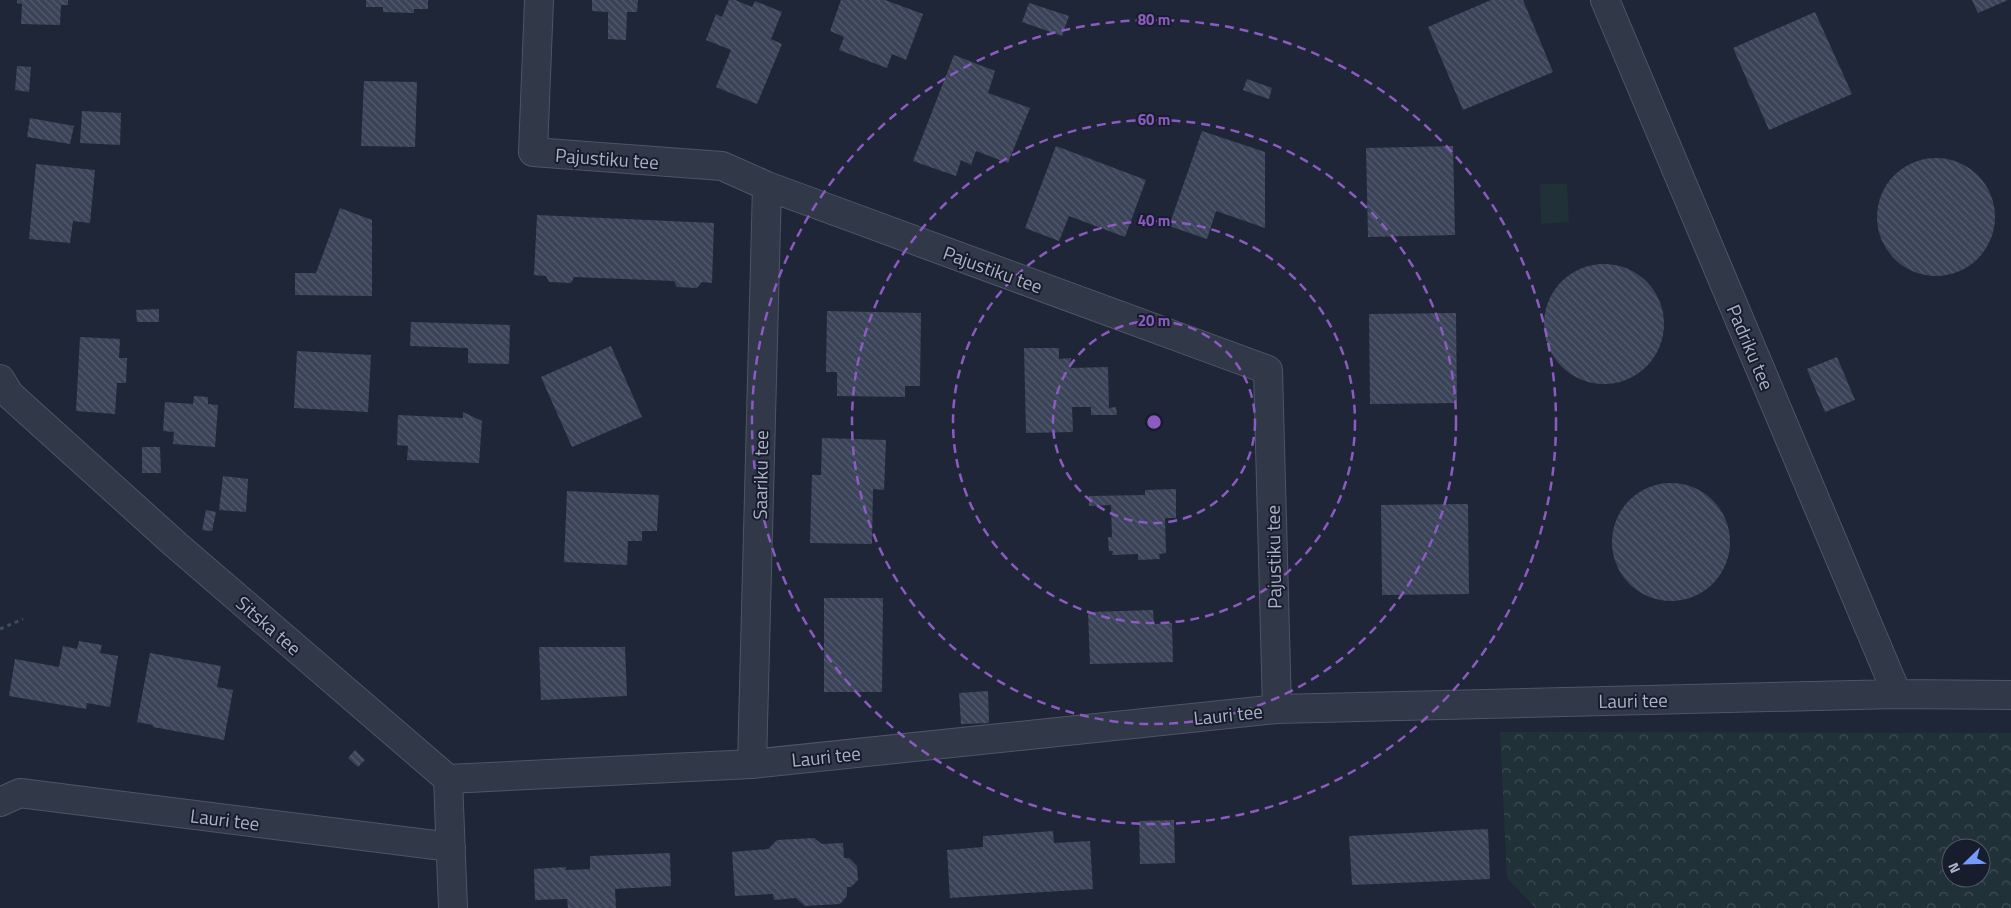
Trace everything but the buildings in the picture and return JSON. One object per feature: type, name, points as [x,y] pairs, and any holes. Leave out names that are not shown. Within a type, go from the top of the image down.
[{"type":"street","name":"Pajustiku tee","points":[[539,0],[533,152],[722,166],[767,186],[1268,370],[1277,709]]},
{"type":"street","name":"Padriku tee","points":[[1605,0],[1897,694]]},
{"type":"street","name":"Saariku tee","points":[[752,764],[767,186]]},
{"type":"street","name":"Sitska tee","points":[[0,379],[10,395],[175,544],[448,779]]},
{"type":"street","name":"Lauri tee","points":[[448,779],[752,764],[1277,709],[1897,694],[2011,695]]},
{"type":"street","points":[[448,779],[454,908]]},
{"type":"street","name":"Lauri tee","points":[[0,802],[20,793],[451,847]]},
{"type":"path","points":[[0,629],[23,619]]},
{"type":"green space","points":[[1540,184],[1567,184],[1569,222],[1541,224]]},
{"type":"green space","points":[[1500,732],[2011,733],[2011,908],[1536,908],[1507,878]]}]
